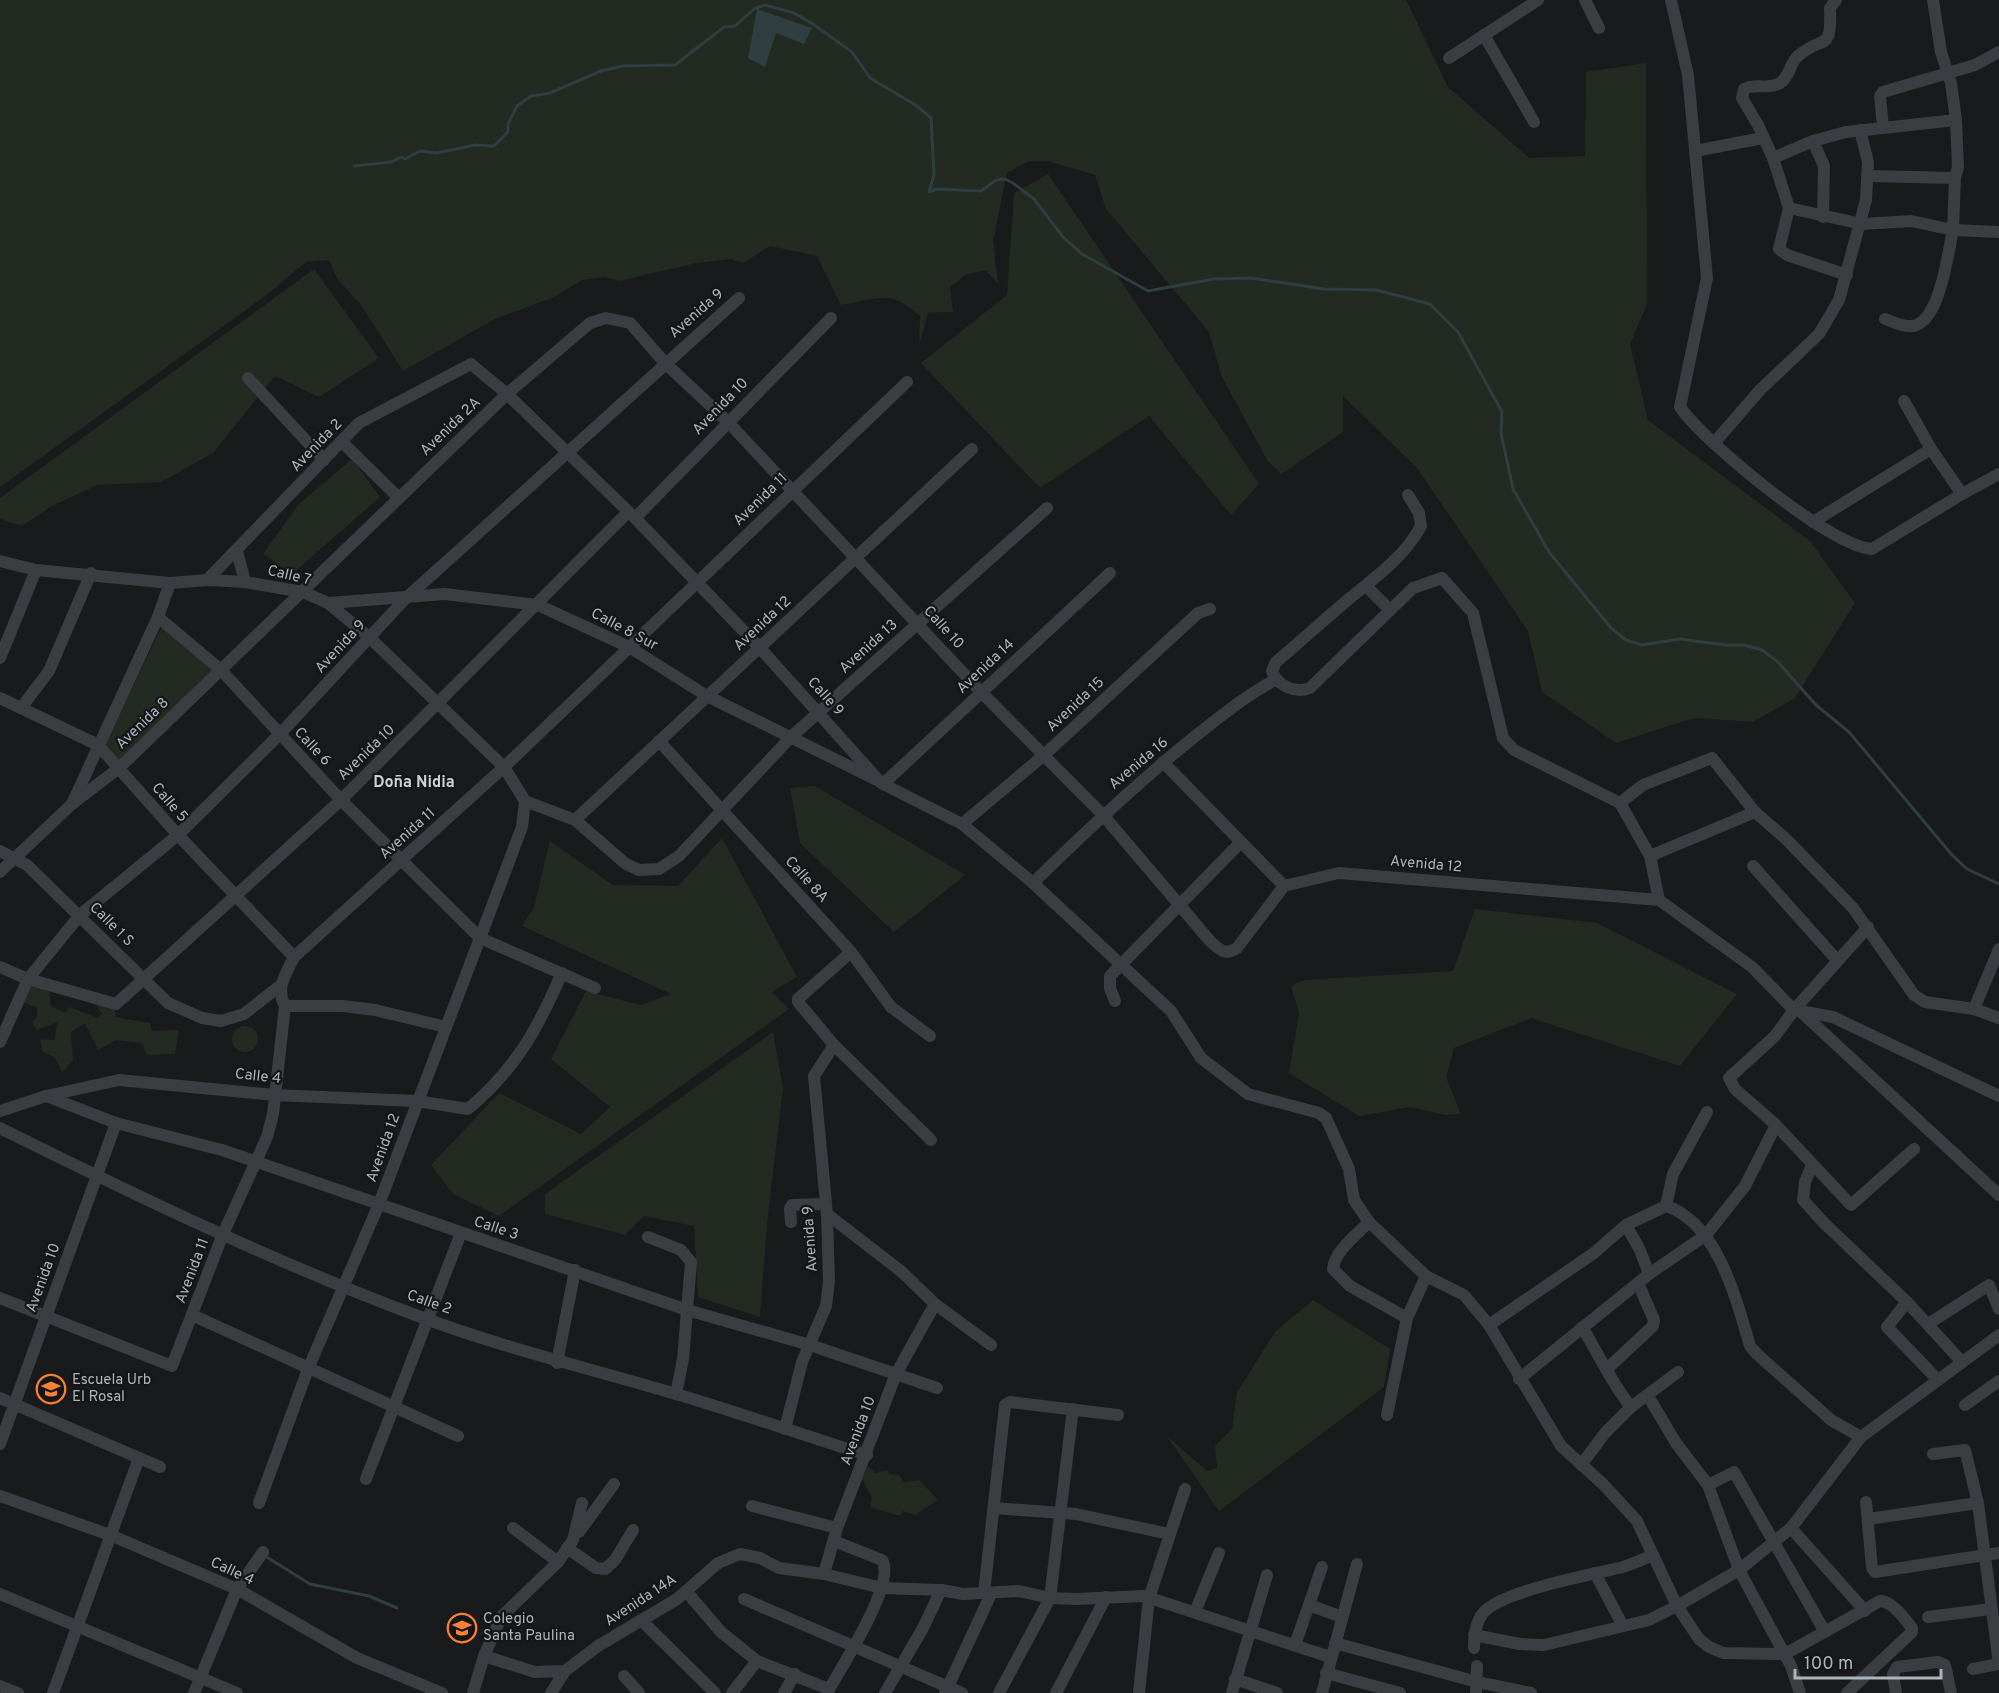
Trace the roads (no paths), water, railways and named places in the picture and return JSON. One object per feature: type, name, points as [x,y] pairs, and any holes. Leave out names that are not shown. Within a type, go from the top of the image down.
[{"type":"street","points":[[1449,58],[1538,0]]},
{"type":"street","points":[[1585,0],[1599,28]]},
{"type":"street","points":[[1671,0],[1688,75],[1707,278],[1680,407],[1743,472],[1813,522],[1862,549],[1872,549],[1999,474]]},
{"type":"street","points":[[1836,0],[1830,8],[1831,32],[1826,40],[1798,55],[1781,83],[1774,86],[1751,85],[1744,89],[1742,98],[1773,158],[1789,208],[1779,249],[1787,255],[1847,275]]},
{"type":"street","points":[[1885,319],[1909,327],[1929,317],[1941,287],[1953,230],[1954,178],[1958,166],[1956,120],[1948,74],[1941,52],[1933,0]]},
{"type":"street","points":[[1484,35],[1534,122]]},
{"type":"street","points":[[1883,127],[1880,96],[1883,92],[1948,74],[1999,52]]},
{"type":"street","points":[[1773,158],[1813,141],[1860,130],[1956,120]]},
{"type":"street","points":[[1714,443],[1760,390],[1827,324],[1839,300],[1862,224],[1868,176],[1868,162],[1860,130]]},
{"type":"street","points":[[1695,151],[1763,138]]},
{"type":"street","points":[[1813,141],[1824,166],[1823,217]]},
{"type":"street","points":[[1868,176],[1954,178]]},
{"type":"street","points":[[1789,208],[1862,224],[1911,221],[1953,230],[1999,232]]},
{"type":"street","name":"Avenida 9","points":[[0,1042],[28,979],[80,915],[178,835],[280,734],[405,599],[739,298]]},
{"type":"street","name":"Avenida 2A","points":[[303,592],[507,394],[590,323],[606,318],[620,319],[635,328]]},
{"type":"street","name":"Avenida 10","points":[[28,979],[116,1004],[341,800],[538,605],[728,422],[831,318]]},
{"type":"street","name":"Calle 10","points":[[635,328],[665,363],[728,422],[792,492],[919,623],[981,692],[1102,814],[1210,941],[1223,952],[1230,952],[1238,948],[1284,886]]},
{"type":"street","name":"Calle 9","points":[[471,364],[507,394],[631,515],[760,648],[882,783],[962,824],[1033,883],[1171,1011],[1201,1058],[1248,1094],[1319,1113],[1326,1118],[1348,1169],[1354,1200],[1369,1222]]},
{"type":"street","name":"Avenida 2","points":[[207,580],[359,423],[471,364]]},
{"type":"street","points":[[248,378],[324,460]]},
{"type":"street","name":"Avenida 11","points":[[46,1316],[172,1366],[223,1234],[267,1137],[285,1006],[281,985],[294,957],[504,767],[907,382]]},
{"type":"street","points":[[1904,401],[1930,449],[1962,494]]},
{"type":"street","points":[[342,442],[399,498]]},
{"type":"street","name":"Avenida 12","points":[[574,820],[972,449]]},
{"type":"street","points":[[1813,522],[1930,449]]},
{"type":"street","points":[[1408,495],[1419,513],[1421,526],[1402,554],[1276,662],[1272,671],[1275,680],[1294,691],[1310,688],[1413,588],[1442,578],[1473,613],[1499,726],[1508,745],[1620,803],[1650,856],[1659,900],[1752,967],[1999,1195]]},
{"type":"street","name":"Avenida 13","points":[[574,820],[626,864],[639,870],[659,869],[679,856],[791,737],[1047,508]]},
{"type":"street","points":[[237,550],[245,582]]},
{"type":"street","name":"Calle 7","points":[[0,561],[36,570],[91,573],[170,583],[207,580],[245,582],[303,592],[328,603],[370,638],[504,767],[525,801]]},
{"type":"street","points":[[0,658],[36,570]]},
{"type":"street","points":[[21,708],[49,670],[91,573]]},
{"type":"street","name":"Avenida 14","points":[[882,783],[1110,573]]},
{"type":"street","points":[[72,804],[158,617],[170,583]]},
{"type":"street","points":[[1366,586],[1389,609]]},
{"type":"street","name":"Avenida 8","points":[[0,872],[72,804],[119,768],[303,592]]},
{"type":"street","name":"Calle 8 Sur","points":[[328,603],[405,599],[427,594],[445,594],[538,605],[629,647],[707,696],[882,783]]},
{"type":"street","name":"Avenida 15","points":[[962,824],[1043,756],[1197,613],[1210,609]]},
{"type":"street","name":"Calle 6","points":[[158,617],[221,670],[341,800],[480,938],[595,988]]},
{"type":"street","name":"Avenida 16","points":[[1033,883],[1102,814],[1163,762],[1250,693],[1275,680]]},
{"type":"street","name":"Calle 5","points":[[0,698],[98,745],[178,835],[294,957]]},
{"type":"street","name":"Calle 8A","points":[[659,741],[851,952],[891,1007],[930,1036]]},
{"type":"street","points":[[1620,803],[1643,785],[1712,758],[1755,812],[1786,839],[1853,909],[1868,927],[1914,995],[1925,1002],[1974,1010],[1999,1018]]},
{"type":"street","points":[[1163,762],[1284,886]]},
{"type":"street","points":[[525,801],[574,820]]},
{"type":"street","name":"Avenida 12","points":[[259,1503],[308,1369],[379,1204],[480,938],[522,827],[525,801]]},
{"type":"street","points":[[1650,856],[1755,812]]},
{"type":"street","points":[[1115,1001],[1110,988],[1110,976],[1241,842]]},
{"type":"street","name":"Calle 1 S","points":[[0,851],[16,857],[80,915],[168,1003],[202,1018],[221,1021],[244,1014],[281,985]]},
{"type":"street","points":[[1754,866],[1837,960]]},
{"type":"street","name":"Avenida 12","points":[[1284,886],[1339,873],[1659,900]]},
{"type":"street","points":[[1868,927],[1837,960],[1775,1036],[1729,1078],[1736,1089],[1776,1125],[1851,1205],[1914,1149]]},
{"type":"street","points":[[1974,1010],[1999,950]]},
{"type":"street","points":[[851,952],[798,999],[801,1008],[834,1045],[931,1140]]},
{"type":"street","points":[[0,967],[28,979]]},
{"type":"street","name":"Calle 4","points":[[0,1111],[46,1096],[119,1080],[274,1095],[417,1101],[468,1109],[524,1051],[542,1019],[562,972]]},
{"type":"street","points":[[285,1006],[343,1006],[375,1010],[446,1027]]},
{"type":"street","points":[[1797,1010],[1833,1017],[1999,1096]]},
{"type":"street","name":"Avenida 9","points":[[785,1429],[802,1362],[827,1298],[825,1209],[814,1076],[834,1045]]},
{"type":"street","name":"Calle 3","points":[[46,1096],[116,1123],[222,1150],[687,1310],[810,1345],[937,1388]]},
{"type":"street","points":[[1666,1206],[1673,1174],[1707,1112]]},
{"type":"street","name":"Avenida 10","points":[[0,1444],[116,1123]]},
{"type":"street","points":[[1520,1379],[1649,1274],[1706,1235],[1745,1186],[1776,1125]]},
{"type":"street","name":"Calle 2","points":[[0,1128],[96,1176],[223,1234],[345,1287],[427,1319],[557,1363],[676,1394],[867,1455]]},
{"type":"street","points":[[1812,1165],[1805,1182],[1803,1200],[1907,1302],[1962,1362]]},
{"type":"street","points":[[791,1222],[792,1205],[825,1209],[902,1272],[935,1304],[991,1345]]},
{"type":"street","points":[[1489,1325],[1594,1252],[1626,1225],[1666,1206],[1680,1210],[1706,1235],[1731,1284],[1750,1346],[1832,1420],[1861,1437]]},
{"type":"street","points":[[1407,1318],[1350,1286],[1333,1269],[1333,1262],[1369,1222],[1426,1276],[1464,1296],[1489,1325],[1561,1446],[1637,1521],[1677,1606],[1699,1639],[1709,1647],[1723,1653],[1785,1654],[1883,1600],[1902,1615],[1912,1630],[1847,1693]]},
{"type":"street","points":[[1626,1225],[1640,1250],[1649,1274]]},
{"type":"street","points":[[366,1479],[395,1409],[460,1233]]},
{"type":"street","points":[[648,1237],[687,1254],[691,1262],[683,1359],[676,1394]]},
{"type":"street","points":[[557,1363],[575,1270]]},
{"type":"street","points":[[1387,1415],[1407,1318],[1426,1276]]},
{"type":"street","points":[[1608,1368],[1653,1326],[1654,1320],[1638,1283]]},
{"type":"street","points":[[1928,1324],[1989,1285],[1999,1309]]},
{"type":"street","points":[[0,1298],[46,1316]]},
{"type":"street","points":[[1907,1302],[1887,1327],[1937,1379]]},
{"type":"street","name":"Avenida 10","points":[[824,1575],[837,1528],[867,1455],[896,1374],[935,1304]]},
{"type":"street","points":[[192,1315],[458,1436]]},
{"type":"street","points":[[1582,1327],[1608,1368],[1620,1394],[1631,1407]]},
{"type":"street","points":[[1653,1555],[1625,1566],[1510,1598],[1488,1608],[1481,1615],[1474,1641],[1544,1645],[1649,1620],[1739,1570],[1791,1528],[1861,1437],[1999,1335]]},
{"type":"street","points":[[1581,1465],[1605,1433],[1631,1407],[1678,1372]]},
{"type":"street","points":[[1965,1405],[1999,1381]]},
{"type":"street","points":[[1648,1396],[1676,1443],[1708,1485],[1739,1570],[1785,1654],[1800,1693]]},
{"type":"street","points":[[0,1398],[160,1467]]},
{"type":"street","points":[[947,1690],[988,1593],[1005,1405],[1010,1402],[1118,1415]]},
{"type":"street","points":[[999,1693],[1050,1598],[1073,1409]]},
{"type":"street","points":[[1932,1454],[1965,1450],[1978,1503],[1983,1556],[1999,1664],[1973,1669]]},
{"type":"street","points":[[52,1693],[139,1458]]},
{"type":"street","points":[[1708,1485],[1734,1472],[1824,1632]]},
{"type":"street","points":[[473,1693],[484,1656],[501,1617],[558,1562],[614,1484]]},
{"type":"street","points":[[1139,1693],[1149,1598],[1185,1489]]},
{"type":"street","name":"Calle 4","points":[[0,1496],[110,1535],[237,1589],[357,1658],[442,1693]]},
{"type":"street","points":[[1866,1502],[1872,1568],[1875,1572],[1999,1553]]},
{"type":"street","points":[[570,1544],[582,1503]]},
{"type":"street","points":[[1868,1519],[1978,1503]]},
{"type":"street","points":[[752,1506],[837,1528]]},
{"type":"street","points":[[994,1508],[1061,1513],[1130,1524],[1169,1534]]},
{"type":"street","points":[[513,1528],[558,1562]]},
{"type":"street","points":[[1791,1528],[1865,1611]]},
{"type":"street","points":[[570,1544],[596,1568],[605,1569],[615,1560],[633,1530]]},
{"type":"street","points":[[687,1591],[721,1632],[757,1661],[795,1674],[828,1691],[854,1646],[882,1588],[885,1566],[882,1560],[834,1541]]},
{"type":"street","points":[[194,1693],[237,1589],[262,1552]]},
{"type":"street","points":[[1195,1612],[1219,1553]]},
{"type":"street","name":"Avenida 14A","points":[[565,1671],[598,1646],[687,1591],[718,1563],[740,1554],[760,1558],[779,1568],[882,1588],[941,1590],[963,1594],[1019,1591],[1050,1598],[1149,1598],[1330,1657]]},
{"type":"street","points":[[1322,1693],[1357,1564]]},
{"type":"street","points":[[1295,1645],[1322,1567]]},
{"type":"street","points":[[1595,1573],[1623,1626]]},
{"type":"street","points":[[1232,1693],[1267,1575]]},
{"type":"street","points":[[885,1693],[941,1590]]},
{"type":"street","points":[[0,1594],[77,1624],[237,1693]]},
{"type":"street","points":[[1056,1693],[1106,1597]]},
{"type":"street","points":[[744,1599],[901,1667],[947,1690],[962,1693]]},
{"type":"street","points":[[1309,1605],[1342,1617]]},
{"type":"street","points":[[1928,1617],[1991,1610]]},
{"type":"street","points":[[641,1620],[715,1693]]},
{"type":"street","points":[[1335,1643],[1476,1688],[1531,1693]]},
{"type":"street","points":[[484,1656],[535,1672],[565,1671]]},
{"type":"street","points":[[732,1693],[757,1661]]},
{"type":"street","points":[[1896,1693],[1893,1674],[1897,1667],[1938,1662],[1945,1665],[1950,1693]]},
{"type":"street","points":[[1476,1688],[1477,1666]]},
{"type":"street","points":[[551,1693],[565,1671]]},
{"type":"street","points":[[1326,1673],[1400,1693]]},
{"type":"street","points":[[784,1693],[795,1674]]},
{"type":"street","points":[[1235,1679],[1277,1693]]},
{"type":"street","points":[[0,1686],[18,1693]]},
{"type":"waterway","points":[[354,166],[391,162],[401,157],[405,159],[420,151],[437,153],[475,145],[494,146],[508,132],[508,124],[517,106],[531,96],[550,93],[601,71],[623,66],[675,65],[724,27],[735,26],[754,9],[765,5],[794,13],[852,52],[870,78],[917,106],[931,118],[934,175],[929,192],[936,189],[981,191],[996,180],[1005,179],[1034,199],[1063,237],[1082,254],[1148,291],[1214,279],[1251,278],[1324,289],[1376,290],[1430,304],[1458,332],[1502,412],[1501,433],[1513,489],[1549,552],[1611,628],[1626,640],[1642,645],[1680,639],[1744,645],[1762,650],[1777,661],[1816,705],[1849,732],[1952,855],[1967,869],[1999,884]]},
{"type":"waterway","points":[[265,1556],[310,1584],[369,1596],[397,1608]]},
{"type":"place","name":"Escuela Urb El Rosal","points":[[51,1389]]},
{"type":"place","name":"Colegio Santa Paulina","points":[[462,1628]]},
{"type":"district","name":"Doña Nidia","points":[[414,783]]}]
